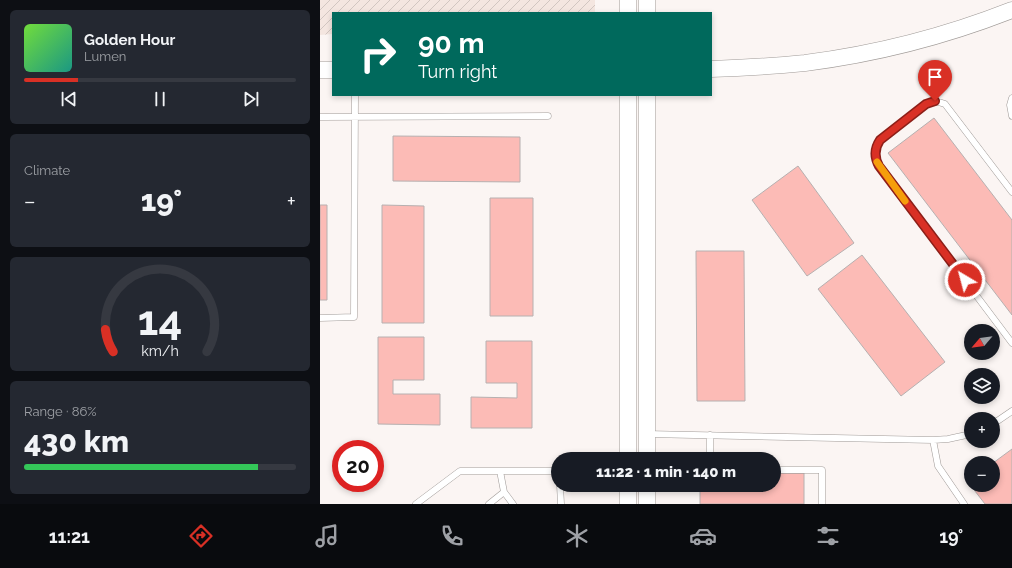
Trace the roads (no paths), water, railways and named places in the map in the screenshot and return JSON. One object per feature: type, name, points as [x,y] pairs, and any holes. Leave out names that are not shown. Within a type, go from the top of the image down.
[{"type":"street","points":[[628,0],[628,12]]},
{"type":"street","points":[[647,0],[647,12]]},
{"type":"street","points":[[712,69],[806,63],[868,52],[950,32],[1012,10]]},
{"type":"street","points":[[320,70],[332,70]]},
{"type":"street","points":[[628,96],[628,452]]},
{"type":"street","points":[[647,96],[647,452]]},
{"type":"street","points":[[628,492],[628,504]]},
{"type":"street","points":[[647,492],[647,504]]},
{"type":"lane","points":[[320,318],[354,317],[355,96]]},
{"type":"lane","points":[[1012,98],[1010,111],[1012,116]]},
{"type":"lane","points":[[1012,192],[945,104],[940,102],[935,101],[926,104],[880,140],[875,150],[876,161],[879,166],[1012,342]]},
{"type":"lane","points":[[320,117],[548,116]]},
{"type":"lane","points":[[1000,419],[1012,411]]},
{"type":"lane","points":[[647,434],[933,440],[964,436]]},
{"type":"lane","points":[[710,435],[710,452]]},
{"type":"lane","points":[[933,440],[938,466],[964,504]]},
{"type":"lane","points":[[781,470],[822,470],[822,504]]},
{"type":"lane","points":[[416,504],[460,471],[551,472]]},
{"type":"lane","points":[[500,471],[504,492],[513,504]]},
{"type":"lane","points":[[489,504],[504,492]]},
{"type":"lane","points":[[560,492],[560,504]]}]
